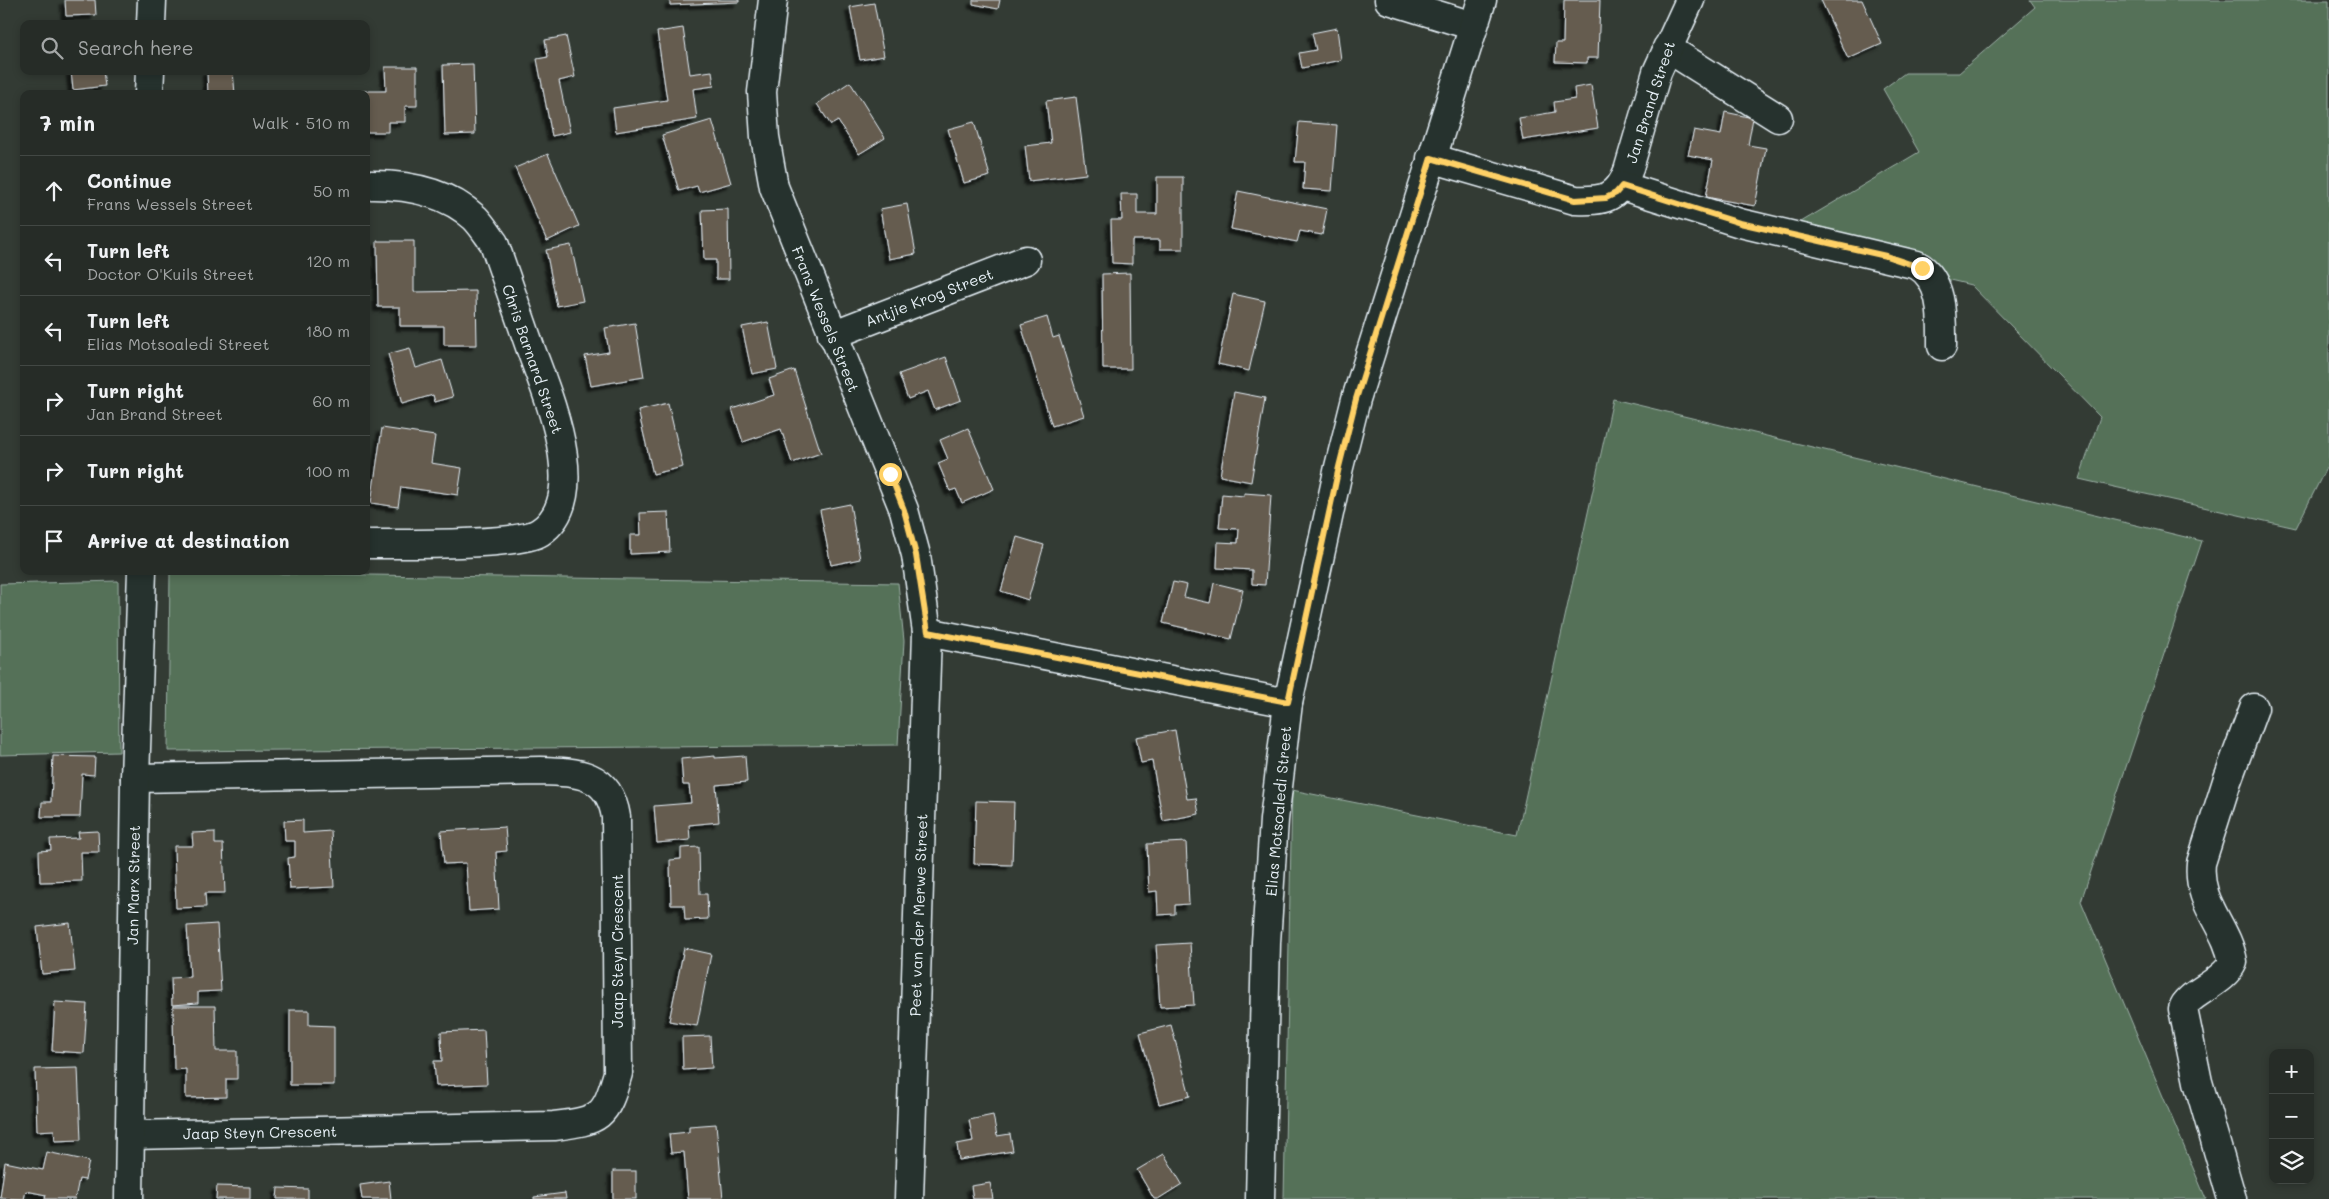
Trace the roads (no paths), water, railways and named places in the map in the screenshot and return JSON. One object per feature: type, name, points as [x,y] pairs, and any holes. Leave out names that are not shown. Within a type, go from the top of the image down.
[{"type":"street","points":[[151,20],[152,0]]},
{"type":"street","name":"Frans Wessels Street","points":[[773,0],[762,92],[765,137],[774,187],[904,510],[916,555],[928,632]]},
{"type":"street","points":[[1389,0],[1473,26]]},
{"type":"street","name":"Elias Motsoaledi Street","points":[[1260,1199],[1266,942],[1274,820],[1288,702],[1339,467],[1354,408],[1482,0]]},
{"type":"street","name":"Jan Brand Street","points":[[1622,186],[1657,72],[1690,0]]},
{"type":"street","points":[[1667,48],[1778,118]]},
{"type":"street","points":[[150,75],[150,90]]},
{"type":"street","points":[[1431,158],[1575,200],[1606,198],[1616,193],[1622,186],[1740,223],[1917,265],[1928,276],[1938,296],[1942,314],[1942,346]]},
{"type":"street","name":"Chris Barnard Street","points":[[370,185],[411,188],[438,194],[476,218],[494,243],[560,433],[565,484],[558,509],[551,523],[538,533],[506,540],[370,544]]},
{"type":"street","name":"Antjie Krog Street","points":[[832,335],[1026,260]]},
{"type":"street","name":"Jan Marx Street","points":[[129,1199],[135,778],[142,575]]},
{"type":"street","points":[[928,632],[1288,702]]},
{"type":"street","name":"Peet van der Merwe Street","points":[[909,1199],[928,632]]},
{"type":"street","points":[[2232,1199],[2198,1082],[2183,1009],[2187,1000],[2216,982],[2230,968],[2233,962],[2226,940],[2206,902],[2200,862],[2254,708]]},
{"type":"street","name":"Jaap Steyn Crescent","points":[[130,1135],[554,1126],[582,1123],[602,1114],[610,1101],[618,1072],[616,817],[613,802],[607,790],[592,778],[573,772],[540,770],[135,778]]}]
